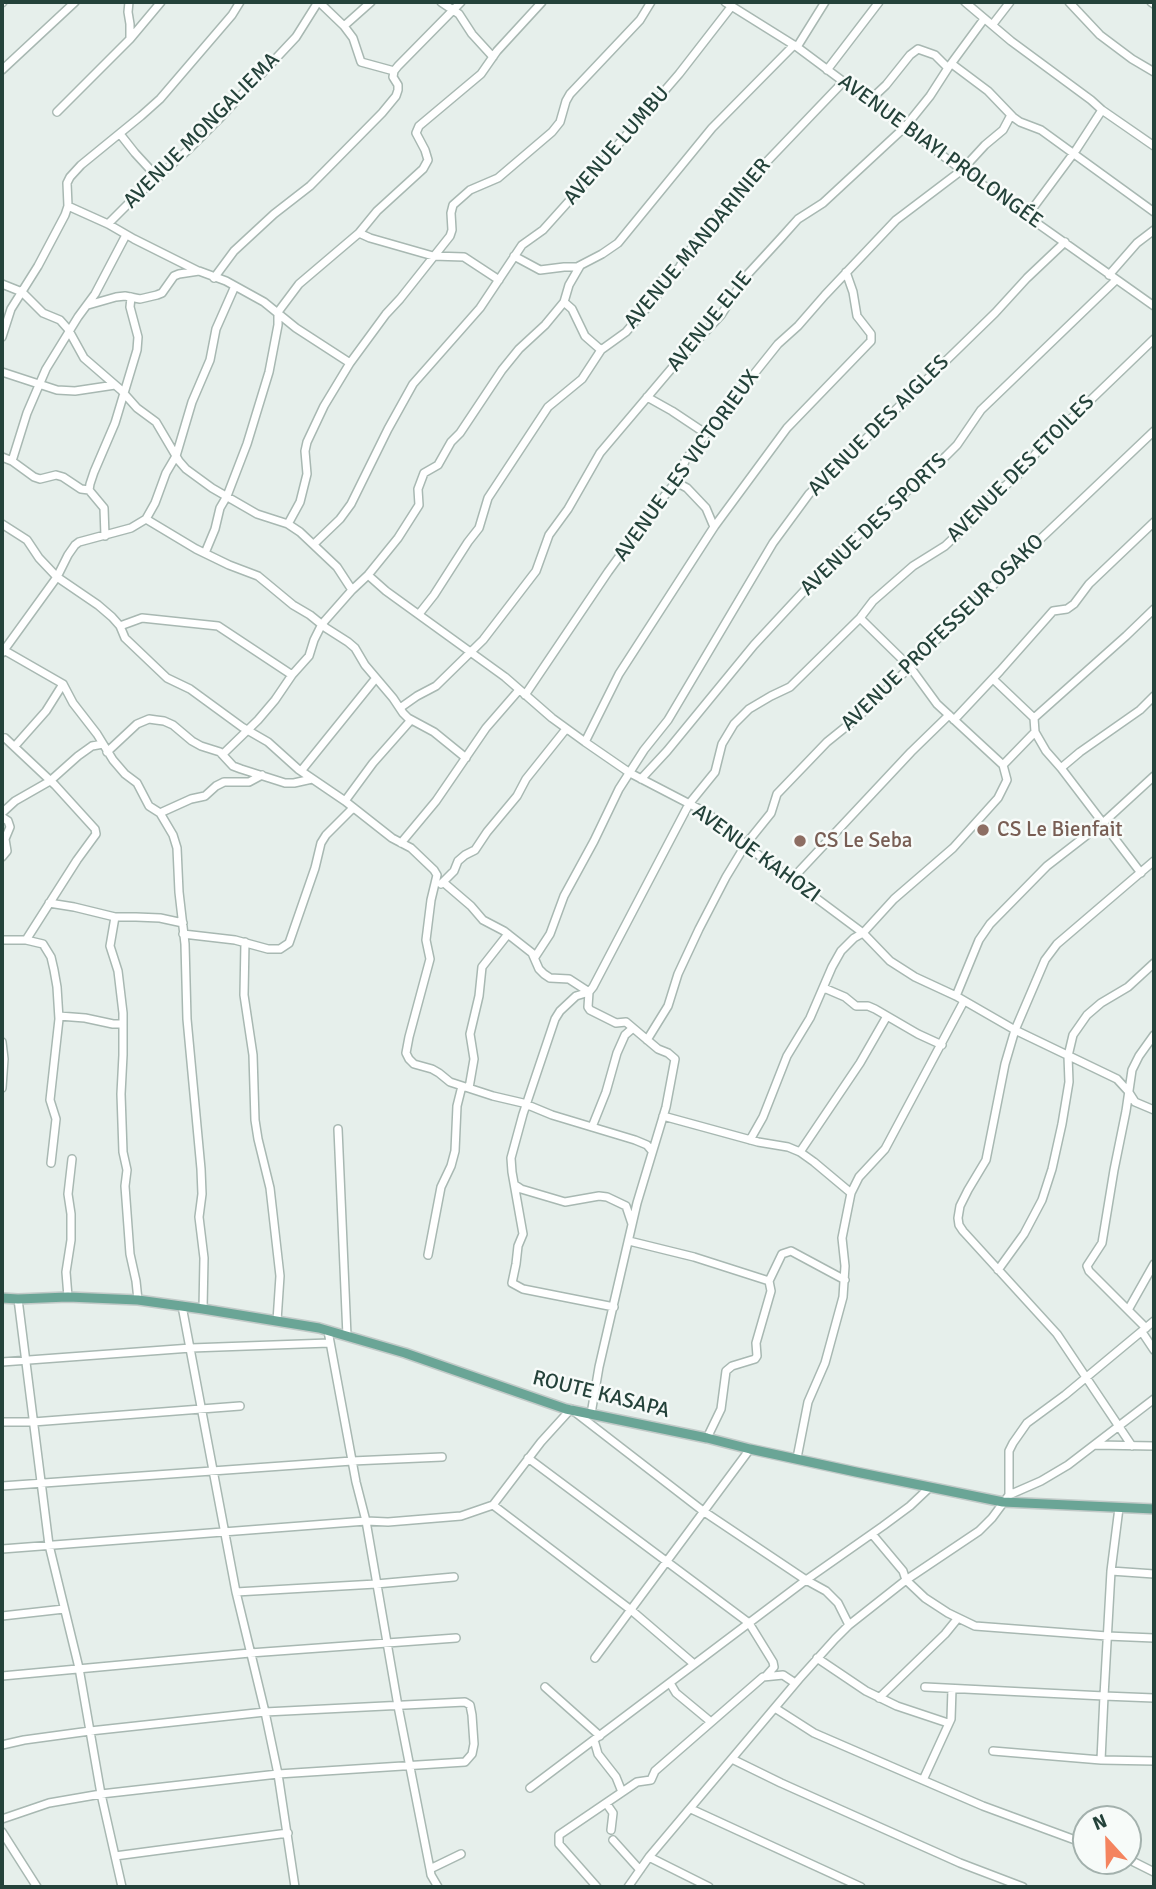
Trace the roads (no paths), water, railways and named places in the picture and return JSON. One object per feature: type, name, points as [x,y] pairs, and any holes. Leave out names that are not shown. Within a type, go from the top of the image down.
[{"type":"main road","name":"ROUTE KASAPA","points":[[2,1298],[138,1300],[277,1321],[328,1331],[405,1353],[571,1409],[929,1488],[1006,1498],[1154,1509]]},
{"type":"street","points":[[2,70],[75,2]]},
{"type":"street","points":[[129,2],[130,39]]},
{"type":"street","points":[[57,113],[130,39],[161,2]]},
{"type":"street","points":[[2,337],[11,309],[65,215],[68,206],[67,183],[70,177],[167,92],[240,2]]},
{"type":"street","points":[[318,2],[353,38],[361,62],[394,71]]},
{"type":"street","name":"AVENUE MONGALIEMA","points":[[108,224],[218,120],[296,37],[318,2]]},
{"type":"street","points":[[344,26],[370,2]]},
{"type":"street","points":[[441,2],[459,13],[472,34],[493,57]]},
{"type":"street","points":[[214,278],[234,251],[274,214],[310,186],[382,113],[398,90],[393,77],[394,71],[461,2]]},
{"type":"street","points":[[205,552],[247,444],[269,372],[278,312],[299,284],[359,233],[377,211],[423,169],[428,160],[416,133],[419,126],[481,74],[542,2]]},
{"type":"street","points":[[288,524],[300,502],[307,474],[307,442],[324,406],[350,363],[452,230],[453,205],[470,190],[498,178],[552,132],[560,122],[570,94],[640,20],[651,2]]},
{"type":"street","points":[[514,256],[540,270],[580,266],[618,243],[712,128],[796,46],[825,2]]},
{"type":"street","points":[[827,70],[879,2]]},
{"type":"street","points":[[965,2],[1011,41],[1154,146]]},
{"type":"street","points":[[993,24],[1010,2]]},
{"type":"street","points":[[1069,2],[1100,35],[1132,60],[1154,72]]},
{"type":"street","name":"AVENUE BIAYI PROLONGÉE","points":[[728,4],[796,46],[962,170],[1154,306]]},
{"type":"street","name":"AVENUE LUMBU","points":[[314,544],[340,519],[351,504],[413,384],[480,308],[522,245],[543,230],[651,107],[728,4]]},
{"type":"street","name":"AVENUE ELIE","points":[[400,708],[436,685],[471,653],[523,591],[536,571],[549,536],[568,509],[593,463],[720,315],[747,275],[799,219],[823,203],[905,127],[984,19]]},
{"type":"street","points":[[869,101],[918,49],[935,55],[988,91],[1020,122],[1041,130],[1154,212]]},
{"type":"street","name":"AVENUE MANDARINIER","points":[[419,614],[479,528],[488,498],[548,407],[582,379],[601,350],[626,332],[657,296],[661,281],[679,268],[733,197],[842,82]]},
{"type":"street","points":[[1027,216],[1102,110]]},
{"type":"street","name":"AVENUE LES VICTORIEUX","points":[[401,843],[436,801],[486,728],[522,693],[676,482],[686,459],[705,433],[778,344],[798,326],[895,220],[962,170],[1003,130],[1011,115]]},
{"type":"street","points":[[120,134],[158,178]]},
{"type":"street","points":[[68,206],[235,286],[278,312],[296,328],[350,363]]},
{"type":"street","name":"AVENUE DES SPORTS","points":[[641,779],[754,645],[844,548],[946,456],[981,410],[1112,277],[1137,243],[1154,230]]},
{"type":"street","points":[[359,233],[433,256],[464,257],[499,280]]},
{"type":"street","points":[[12,461],[27,413],[46,369],[96,294],[126,235]]},
{"type":"street","name":"AVENUE DES AIGLES","points":[[535,957],[550,934],[564,896],[609,808],[644,750],[668,720],[773,543],[809,494],[1065,242]]},
{"type":"street","points":[[223,754],[275,700],[309,656],[322,624],[398,538],[419,505],[418,489],[424,473],[438,465],[502,370],[564,302],[569,285],[580,266]]},
{"type":"street","points":[[88,305],[116,297],[140,299],[157,295],[162,293],[174,276],[199,271]]},
{"type":"street","points":[[585,742],[620,674],[714,527],[787,428],[871,341],[871,334],[857,316],[846,272]]},
{"type":"street","points":[[2,284],[22,292],[43,313],[60,320],[84,358],[137,408],[156,422],[186,469],[212,488],[257,514],[288,524],[314,544],[337,567],[352,590]]},
{"type":"street","points":[[203,1309],[204,1258],[199,1217],[201,1169],[187,1019],[177,848],[160,813],[149,806],[137,783],[107,752],[63,684],[3,651],[57,577],[75,545],[131,528],[146,519],[176,456],[192,402],[210,360],[216,329],[235,286]]},
{"type":"street","points":[[89,490],[115,423],[137,350],[138,337],[130,307],[131,297]]},
{"type":"street","points":[[564,302],[572,309],[585,336],[601,350]]},
{"type":"street","name":"AVENUE DES ETOILES","points":[[589,992],[689,804],[715,772],[722,744],[734,724],[749,709],[790,687],[860,618],[873,601],[967,525],[994,495],[1017,476],[1057,428],[1073,417],[1154,339]]},
{"type":"street","points":[[2,372],[57,390],[75,391],[114,385]]},
{"type":"street","points":[[647,397],[705,433]]},
{"type":"street","name":"AVENUE PROFESSEUR OSAKO","points":[[647,1040],[668,1006],[678,974],[726,877],[746,844],[771,813],[777,794],[827,742],[858,717],[1154,431]]},
{"type":"street","points":[[2,457],[34,477],[40,479],[56,475],[81,489],[89,490],[104,508],[105,536]]},
{"type":"street","points":[[676,482],[687,488],[706,508],[714,527]]},
{"type":"street","points":[[146,519],[229,565],[258,576],[293,605],[355,648],[365,665],[411,720],[434,732],[466,758]]},
{"type":"street","points":[[792,879],[911,752],[993,679],[1053,611],[1067,609],[1074,604],[1089,584],[1154,522]]},
{"type":"street","points":[[2,524],[25,538],[57,577],[98,605],[120,626],[125,638],[167,678],[190,689],[268,742],[312,779],[411,848],[434,870],[437,875],[426,940],[430,959],[416,1004],[406,1053],[414,1064],[432,1069],[446,1080],[466,1087],[635,1140],[647,1145],[652,1151]]},
{"type":"street","name":"AVENUE KAHOZI","points":[[368,575],[387,592],[505,677],[566,729],[630,773],[707,813],[863,933],[890,961],[1015,1030],[1118,1079],[1135,1102],[1154,1110]]},
{"type":"street","points":[[1034,718],[1154,609]]},
{"type":"street","points":[[120,626],[142,618],[218,626],[292,675]]},
{"type":"street","points":[[750,1140],[763,1117],[787,1056],[797,1042],[841,951],[953,848],[998,798],[1007,780],[1003,765],[952,718],[925,689],[910,667],[860,618]]},
{"type":"street","points":[[302,771],[376,678]]},
{"type":"street","points":[[993,679],[1034,718],[1035,732],[1046,751],[1141,873]]},
{"type":"street","points":[[15,746],[46,711],[63,684]]},
{"type":"street","points":[[1061,768],[1140,710],[1154,696]]},
{"type":"street","points":[[107,752],[137,724],[149,719],[173,725],[192,741],[223,754],[233,766],[285,783],[312,779]]},
{"type":"street","points":[[345,802],[373,763],[411,720]]},
{"type":"street","points":[[434,890],[454,871],[458,861],[475,850],[566,729]]},
{"type":"street","points":[[1003,765],[1035,732]]},
{"type":"street","points":[[5,738],[50,781],[95,829],[96,834],[26,940]]},
{"type":"street","points":[[2,857],[7,851],[5,839],[10,827],[2,815],[15,801],[50,781],[92,746],[103,744]]},
{"type":"street","points":[[160,813],[191,799],[205,796],[224,782],[249,782],[262,775]]},
{"type":"street","points":[[956,996],[979,940],[990,924],[1047,866],[1102,824],[1154,776]]},
{"type":"street","points":[[183,934],[245,942],[268,949],[280,949],[289,943],[316,868],[321,843],[353,808]]},
{"type":"street","points":[[1132,1446],[1058,1334],[964,1231],[958,1218],[960,1206],[986,1160],[1003,1074],[1015,1030],[1045,960],[1051,951],[1154,861]]},
{"type":"street","points":[[443,882],[484,920],[508,934],[535,957],[544,974],[550,978],[569,979],[589,992]]},
{"type":"street","points":[[49,903],[115,917],[136,916],[183,923]]},
{"type":"street","points":[[115,917],[110,946],[118,971],[124,1024],[121,1094],[123,1152],[127,1170],[125,1186],[130,1254],[138,1300]]},
{"type":"street","points":[[428,1255],[441,1187],[455,1150],[457,1106],[474,1059],[470,1034],[481,986],[482,967],[508,934]]},
{"type":"street","points":[[2,940],[26,940],[43,944],[49,952],[57,987],[59,1016],[50,1100],[56,1119],[51,1163]]},
{"type":"street","points":[[245,942],[244,995],[253,1055],[256,1120],[270,1188],[279,1276],[277,1321]]},
{"type":"street","points":[[998,1270],[1024,1234],[1042,1200],[1052,1169],[1069,1082],[1068,1056],[1073,1035],[1087,1015],[1128,987],[1154,963]]},
{"type":"street","points":[[824,988],[845,997],[856,1006],[868,1006],[942,1045]]},
{"type":"street","points":[[589,992],[590,1010],[616,1023],[626,1022],[658,1049],[675,1059],[663,1116],[637,1203],[599,1367],[591,1414]]},
{"type":"street","points":[[589,992],[576,996],[555,1019],[511,1158],[523,1234],[518,1246],[512,1283],[523,1289],[614,1307]]},
{"type":"street","points":[[797,1458],[808,1402],[825,1363],[843,1297],[845,1280],[842,1238],[851,1193],[859,1177],[884,1149],[964,1001]]},
{"type":"street","points":[[59,1016],[124,1024]]},
{"type":"street","points":[[800,1152],[860,1063],[887,1016]]},
{"type":"street","points":[[592,1127],[617,1054],[625,1035],[633,1028]]},
{"type":"street","points":[[1154,1035],[1132,1070],[1102,1243],[1087,1266],[1144,1330],[1154,1350]]},
{"type":"street","points":[[2,1042],[2,1088]]},
{"type":"street","points":[[663,1116],[750,1140],[788,1147],[800,1152],[851,1193]]},
{"type":"street","points":[[338,1129],[347,1336]]},
{"type":"street","points":[[68,1297],[66,1272],[71,1240],[68,1194],[72,1159]]},
{"type":"street","points":[[515,1185],[565,1202],[607,1197],[626,1206],[633,1225]]},
{"type":"street","points":[[629,1241],[694,1257],[769,1281]]},
{"type":"street","points":[[707,1438],[721,1409],[726,1371],[757,1356],[757,1343],[771,1291],[769,1281],[782,1254],[791,1251],[845,1280]]},
{"type":"street","points":[[1128,1310],[1154,1264]]},
{"type":"street","points":[[18,1299],[49,1545],[79,1668],[101,1794],[122,1887]]},
{"type":"street","points":[[182,1306],[236,1592],[278,1774],[295,1887]]},
{"type":"street","points":[[1006,1498],[1009,1451],[1027,1423],[1154,1321]]},
{"type":"street","points":[[328,1331],[431,1875],[438,1887]]},
{"type":"street","points":[[2,1362],[191,1348],[329,1343]]},
{"type":"street","points":[[628,1887],[649,1857],[795,1683],[849,1625],[906,1580],[979,1531],[1006,1498],[1050,1477],[1154,1399]]},
{"type":"street","points":[[2,1422],[240,1406]]},
{"type":"street","points":[[2,1549],[461,1516],[493,1505],[528,1458],[571,1409],[703,1511],[833,1597],[849,1625]]},
{"type":"street","points":[[1094,1445],[1154,1446]]},
{"type":"street","points":[[595,1658],[750,1449]]},
{"type":"street","points":[[2,1486],[442,1457]]},
{"type":"street","points":[[528,1458],[749,1623],[774,1667],[655,1771],[651,1780],[638,1781],[559,1835],[559,1844],[597,1887]]},
{"type":"street","points":[[530,1788],[806,1580],[910,1506],[929,1488]]},
{"type":"street","points":[[493,1505],[631,1610],[694,1664]]},
{"type":"street","points":[[1101,1760],[1111,1571],[1119,1508]]},
{"type":"street","points":[[872,1534],[903,1571],[906,1580],[925,1598],[975,1626],[1154,1638]]},
{"type":"street","points":[[1111,1571],[1154,1574]]},
{"type":"street","points":[[236,1592],[454,1577]]},
{"type":"street","points":[[2,1616],[64,1609]]},
{"type":"street","points":[[879,1698],[958,1618]]},
{"type":"street","points":[[2,1676],[456,1637]]},
{"type":"street","points":[[817,1658],[844,1678],[879,1698],[948,1723]]},
{"type":"street","points":[[766,1676],[783,1675],[795,1683]]},
{"type":"street","points":[[670,1683],[676,1693],[711,1722]]},
{"type":"street","points":[[545,1687],[597,1738],[597,1754],[616,1777],[622,1792]]},
{"type":"street","points":[[925,1687],[1154,1698]]},
{"type":"street","points":[[923,1780],[951,1719],[952,1689]]},
{"type":"street","points":[[2,1745],[90,1731],[265,1712],[465,1702],[470,1705],[474,1744],[472,1754],[465,1762],[278,1774],[101,1794],[49,1803],[2,1819]]},
{"type":"street","points":[[775,1708],[814,1733],[983,1806],[1072,1839]]},
{"type":"street","points":[[993,1751],[1101,1760],[1154,1761]]},
{"type":"street","points":[[732,1759],[960,1863],[1023,1887]]},
{"type":"street","points":[[606,1803],[613,1813],[611,1830]]},
{"type":"street","points":[[691,1809],[861,1887]]},
{"type":"street","points":[[2,1832],[37,1887]]},
{"type":"street","points":[[115,1856],[288,1833]]},
{"type":"street","points":[[613,1840],[640,1870]]},
{"type":"street","points":[[430,1869],[461,1854]]},
{"type":"street","points":[[649,1857],[709,1887]]},
{"type":"place","name":"CS Le Bienfait","points":[[983,830]]},
{"type":"place","name":"CS Le Seba","points":[[800,841]]}]
